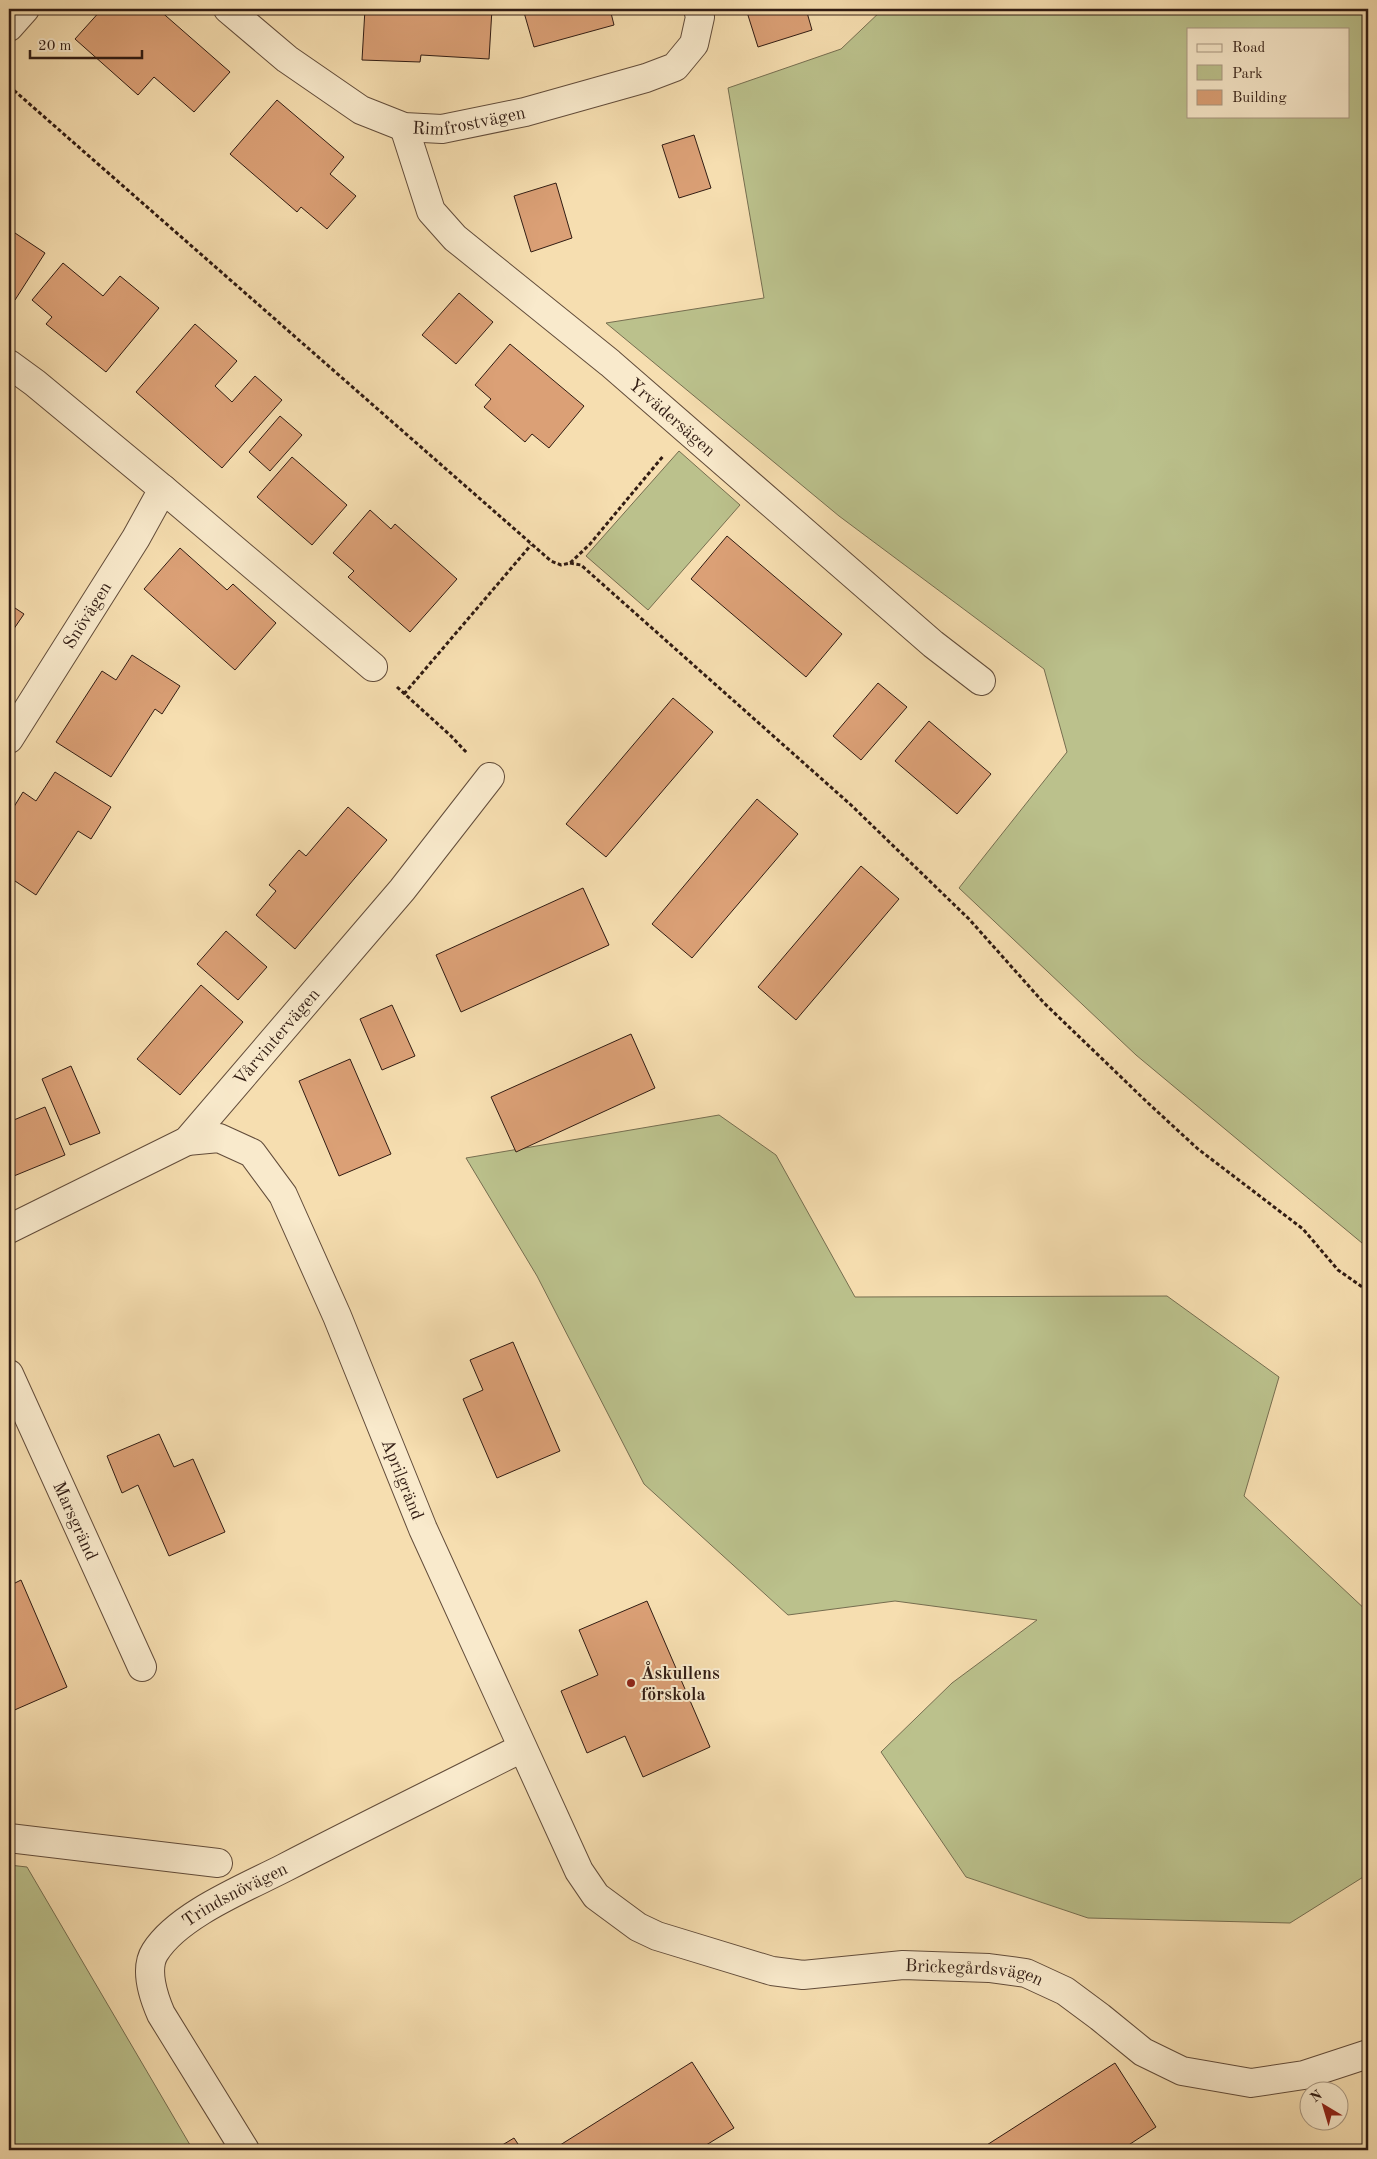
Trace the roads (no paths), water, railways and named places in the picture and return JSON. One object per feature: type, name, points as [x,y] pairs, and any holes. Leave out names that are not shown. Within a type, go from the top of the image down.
[{"type":"street","points":[[9,27],[25,9]]},
{"type":"street","name":"Rimfrostvägen","points":[[228,9],[287,59],[361,110],[404,128],[442,129],[526,112],[646,78],[675,67],[694,44],[700,17],[698,9]]},
{"type":"street","name":"Yrvädersägen","points":[[404,128],[431,212],[456,238],[610,363],[933,644],[981,681]]},
{"type":"street","points":[[9,364],[35,382],[373,667]]},
{"type":"street","name":"Snövägen","points":[[9,739],[136,538],[162,490]]},
{"type":"street","name":"Vårvintervägen","points":[[9,1229],[187,1141],[402,890],[490,776]]},
{"type":"street","name":"Aprilgränd","points":[[187,1141],[219,1138],[252,1153],[284,1195],[337,1316],[423,1529],[579,1871]]},
{"type":"street","name":"Marsgränd","points":[[9,1374],[142,1668]]},
{"type":"street","name":"Trindsnövägen","points":[[245,2150],[160,2014],[153,1996],[150,1979],[154,1953],[176,1929],[198,1913],[340,1839],[522,1748]]},
{"type":"street","points":[[9,1838],[218,1863]]},
{"type":"street","name":"Brickegårdsvägen","points":[[579,1871],[596,1896],[638,1927],[657,1936],[772,1971],[803,1975],[903,1965],[989,1968],[1026,1973],[1064,1992],[1100,2017],[1142,2052],[1182,2071],[1251,2083],[1304,2075],[1368,2054]]},
{"type":"place","name":"Åskullens förskola","points":[[631,1683]]}]
